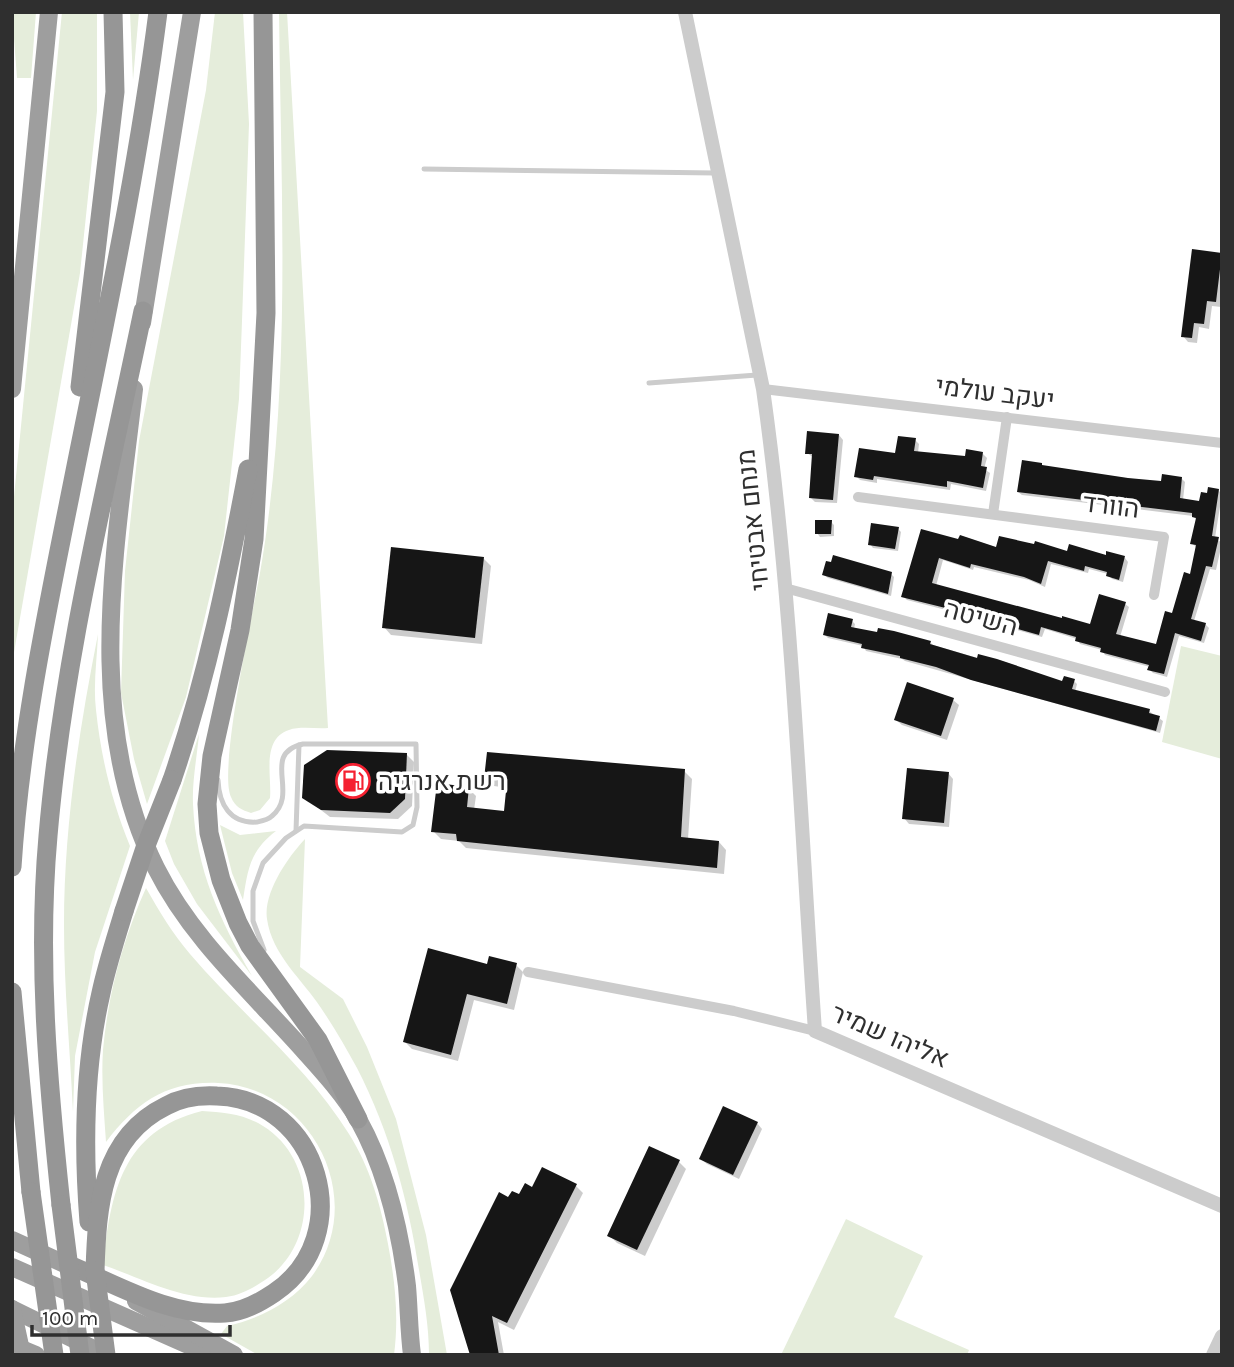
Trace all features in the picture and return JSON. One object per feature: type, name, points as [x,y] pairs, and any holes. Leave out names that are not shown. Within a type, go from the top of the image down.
[{"type":"highway","points":[[12,389],[49,12]]},
{"type":"highway","points":[[62,537],[115,92],[113,12]]},
{"type":"highway","points":[[12,867],[16,808],[30,701],[134,179],[158,12]]},
{"type":"highway","points":[[80,1355],[53,1130],[43,944],[47,838],[58,741],[79,613],[143,311],[192,12]]},
{"type":"highway","points":[[260,12],[265,313],[254,539],[225,702],[212,756],[207,804],[212,846],[221,880],[238,923],[250,946],[318,1040],[375,1156],[394,1216],[407,1284],[411,1352]]},
{"type":"highway","points":[[143,311],[111,615],[110,673],[114,716],[119,757],[129,797],[156,867],[189,921],[233,975],[318,1067],[358,1119]]},
{"type":"highway","points":[[106,1355],[95,1271],[86,1116],[88,1069],[100,995],[124,911],[200,695],[227,581],[258,411],[263,364]]},
{"type":"highway","points":[[12,992],[31,1192],[54,1355]]},
{"type":"highway","points":[[12,1240],[162,1304],[225,1313],[245,1309],[279,1290],[302,1268],[319,1224],[320,1190],[316,1173],[303,1144],[273,1113],[236,1098],[200,1095],[172,1102],[134,1126],[109,1168],[92,1217]]},
{"type":"highway","points":[[12,1267],[211,1355]]},
{"type":"highway","points":[[74,1267],[234,1355]]},
{"type":"highway","points":[[12,1309],[106,1355]]},
{"type":"highway","points":[[12,1309],[22,1355]]},
{"type":"highway","points":[[12,1345],[36,1355]]},
{"type":"street","name":"מנחם אבטיחי","points":[[685,12],[761,382],[776,487],[815,1031]]},
{"type":"street","name":"יעקב עולמי","points":[[761,382],[1007,417],[1222,443]]},
{"type":"street","points":[[993,514],[1007,417]]},
{"type":"street","name":"הוורד","points":[[858,496],[1164,537],[1154,595]]},
{"type":"street","name":"השיטה","points":[[785,588],[1165,692]]},
{"type":"street","name":"אליהו שמיר","points":[[528,972],[734,1011],[815,1031],[1220,1204]]},
{"type":"street","points":[[1213,1355],[1222,1335]]},
{"type":"lane","points":[[424,169],[718,173]]},
{"type":"lane","points":[[649,383],[761,382]]},
{"type":"lane","points":[[225,702],[218,783],[221,803],[229,814],[241,821],[264,821],[281,806],[284,797],[282,760],[285,751],[299,745],[416,744],[417,807],[413,825],[402,832],[304,826],[273,851],[263,863],[253,891],[253,921],[258,938],[291,1002]]},
{"type":"lane","points":[[296,831],[299,745]]},
{"type":"green space","points":[[12,12],[36,12],[31,78],[17,78]]},
{"type":"green space","points":[[62,12],[97,12],[97,111],[80,273],[12,664],[12,517]]},
{"type":"green space","points":[[130,12],[139,12],[133,80]]},
{"type":"green space","points":[[215,12],[243,12],[249,124],[239,399],[224,536],[186,697],[147,804],[134,759],[121,693],[125,571],[139,441],[206,90]]},
{"type":"green space","points":[[279,12],[287,12],[328,728],[289,730],[274,741],[270,760],[270,798],[260,810],[251,813],[239,808],[235,803],[228,781],[233,725],[260,573],[277,434],[282,293]]},
{"type":"green space","points":[[98,634],[95,691],[98,728],[108,780],[130,846],[95,952],[75,1056],[73,1112],[65,972],[65,888],[74,779]]},
{"type":"green space","points":[[1181,646],[1222,656],[1222,759],[1162,742]]},
{"type":"green space","points":[[199,734],[193,795],[199,851],[220,914],[252,976],[197,904],[174,864],[165,841]]},
{"type":"green space","points":[[220,825],[240,835],[276,831],[255,853],[243,900],[232,873]]},
{"type":"green space","points":[[305,839],[300,967],[343,999],[367,1047],[396,1119],[426,1235],[447,1355],[429,1355],[426,1312],[415,1244],[396,1167],[369,1092],[326,1015],[281,955],[270,932],[267,909],[273,887],[284,865]]},
{"type":"green space","points":[[146,888],[184,946],[313,1085],[349,1134],[363,1160],[382,1215],[393,1272],[396,1299],[394,1355],[258,1355],[221,1334],[227,1326],[274,1308],[304,1286],[328,1246],[335,1214],[332,1182],[322,1152],[304,1126],[280,1104],[251,1089],[218,1083],[183,1086],[154,1097],[141,1106],[106,1142],[102,1061],[105,1029],[124,947]]},
{"type":"green space","points":[[202,1111],[241,1116],[263,1126],[281,1141],[294,1159],[302,1180],[302,1225],[295,1246],[282,1265],[265,1280],[247,1291],[226,1297],[194,1296],[103,1265],[111,1213],[125,1168],[138,1149],[154,1133],[175,1120]]},
{"type":"green space","points":[[846,1219],[923,1256],[894,1317],[969,1350],[967,1355],[781,1355]]},
{"type":"building","points":[[1192,249],[1222,253],[1216,302],[1207,301],[1204,324],[1194,323],[1192,338],[1181,337]]},
{"type":"building","points":[[807,431],[839,434],[833,500],[809,498],[812,454],[805,454]]},
{"type":"building","points":[[898,436],[916,438],[914,451],[965,456],[966,449],[983,452],[981,466],[987,467],[983,488],[947,481],[947,487],[874,476],[873,480],[854,477],[859,448],[895,453]]},
{"type":"building","points":[[1022,460],[1128,478],[1161,481],[1162,474],[1182,477],[1180,498],[1199,501],[1201,492],[1207,493],[1208,487],[1219,489],[1212,536],[1219,537],[1212,567],[1206,566],[1191,619],[1206,623],[1201,641],[1175,633],[1164,674],[1147,670],[1149,665],[1100,652],[1101,648],[1075,641],[1076,637],[1041,627],[1039,635],[1004,625],[1007,616],[984,610],[982,617],[901,597],[921,529],[958,539],[960,535],[996,547],[999,536],[1034,544],[1035,541],[1067,551],[1069,544],[1106,555],[1106,551],[1125,556],[1119,580],[1106,576],[1107,572],[1085,566],[1084,571],[1048,561],[1041,584],[1024,577],[971,564],[970,568],[939,558],[932,583],[1090,624],[1099,594],[1126,602],[1116,634],[1156,644],[1165,611],[1172,613],[1184,572],[1190,574],[1196,545],[1190,544],[1196,518],[1192,517],[1192,513],[1017,492]]},
{"type":"building","points":[[815,520],[832,520],[831,534],[815,534]]},
{"type":"building","points":[[871,523],[899,527],[895,549],[868,545]]},
{"type":"building","points":[[391,547],[484,557],[475,638],[382,628]]},
{"type":"building","points":[[833,555],[892,572],[888,594],[822,575],[826,561],[831,562]]},
{"type":"building","points":[[828,613],[853,619],[851,627],[877,632],[878,628],[894,631],[977,658],[978,654],[997,659],[1062,681],[1064,676],[1075,679],[1072,689],[1150,709],[1149,713],[1160,716],[1156,731],[971,680],[900,656],[861,648],[862,644],[823,635]]},
{"type":"building","points":[[907,682],[954,698],[941,736],[894,720]]},
{"type":"building","name":"רשת אנרגיה","points":[[327,750],[407,753],[405,799],[390,813],[321,810],[302,798],[304,765]]},
{"type":"building","points":[[487,752],[685,769],[681,837],[719,841],[717,868],[457,841],[456,834],[431,832],[437,783],[469,787],[467,807],[504,811],[507,781],[484,779]]},
{"type":"building","points":[[907,768],[949,772],[944,823],[902,819]]},
{"type":"building","points":[[428,948],[487,964],[489,956],[517,963],[507,1004],[467,994],[451,1055],[403,1042]]},
{"type":"building","points":[[723,1106],[758,1122],[733,1175],[699,1159]]},
{"type":"building","points":[[649,1146],[680,1160],[637,1250],[607,1236]]},
{"type":"building","points":[[542,1167],[577,1184],[507,1323],[492,1316],[499,1355],[470,1355],[450,1290],[499,1192],[508,1197],[512,1191],[519,1194],[525,1183],[532,1187]]},
{"type":"place","name":"רשת אנרגיה","points":[[353,781]]}]
